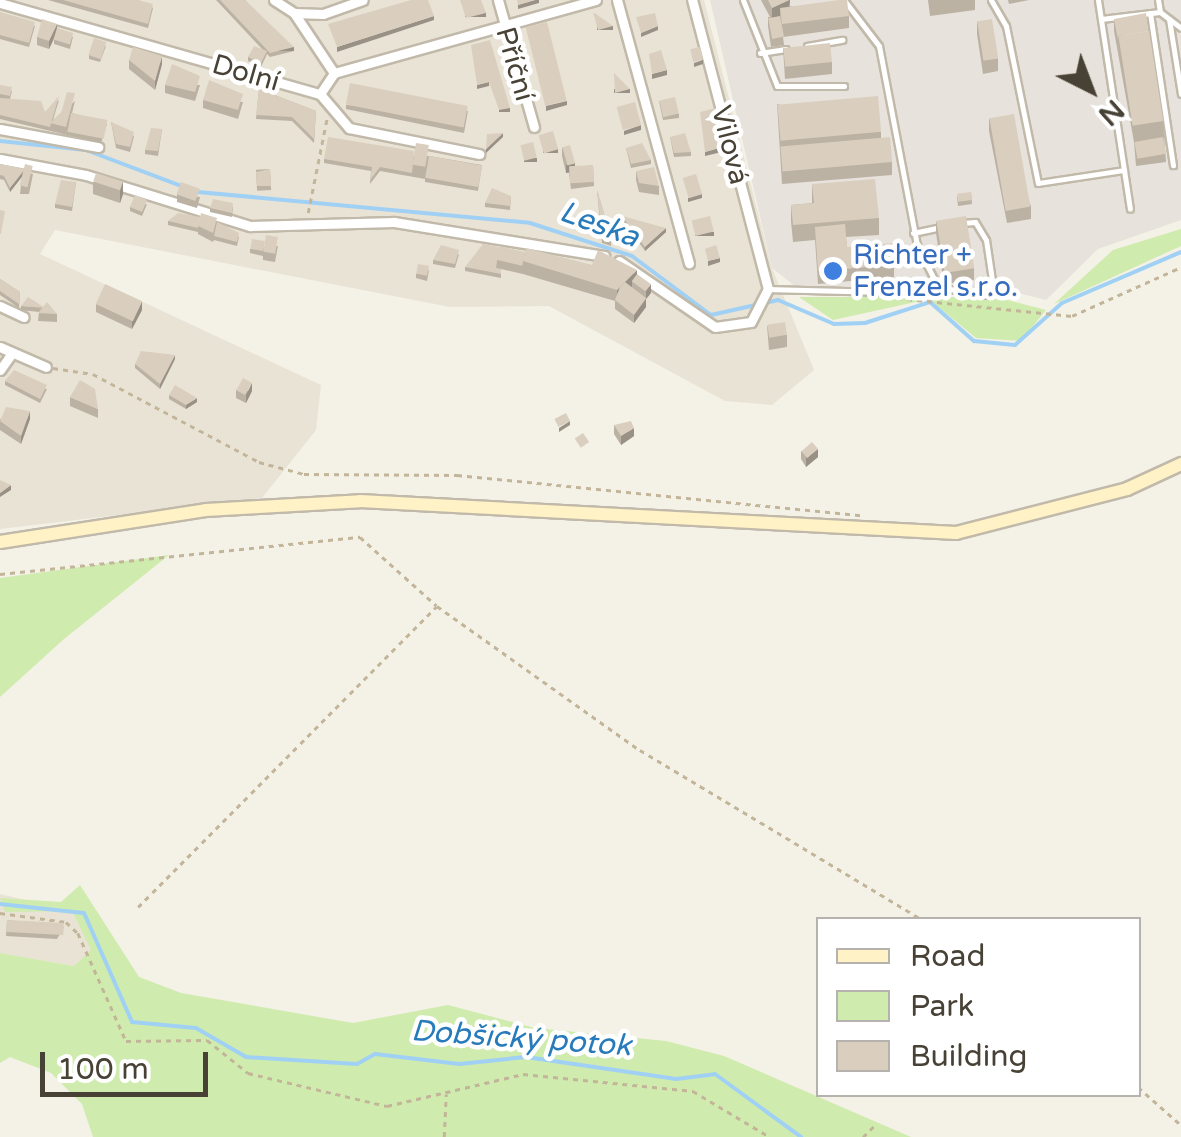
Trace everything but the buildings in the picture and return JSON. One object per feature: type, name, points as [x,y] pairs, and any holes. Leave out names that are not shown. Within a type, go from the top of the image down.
[{"type":"main road","points":[[0,542],[206,510],[360,502],[860,531],[984,530],[1127,489],[1181,464]]},
{"type":"street","points":[[274,0],[294,14],[312,35],[334,73]]},
{"type":"street","points":[[294,14],[323,14],[363,0]]},
{"type":"street","name":"Příční","points":[[498,0],[534,127]]},
{"type":"street","points":[[479,154],[349,128],[330,113],[320,94],[334,73],[596,0]]},
{"type":"street","points":[[617,0],[690,263]]},
{"type":"street","name":"Vilová","points":[[692,0],[767,292]]},
{"type":"street","name":"Dolní","points":[[0,2],[320,94]]},
{"type":"street","points":[[312,35],[323,14]]},
{"type":"street","points":[[0,129],[98,147]]},
{"type":"street","points":[[0,160],[86,175],[250,226],[394,222],[515,236],[620,261],[715,327],[758,316],[767,292]]},
{"type":"street","points":[[0,306],[24,317]]},
{"type":"street","points":[[0,348],[46,367]]},
{"type":"street","points":[[0,370],[12,353]]},
{"type":"lane","points":[[743,0],[760,54],[784,91],[844,86]]},
{"type":"lane","points":[[844,0],[879,46],[913,232],[938,286],[970,297],[990,291],[991,256],[975,222],[913,232]]},
{"type":"lane","points":[[991,0],[1006,26],[1038,183],[1124,170]]},
{"type":"lane","points":[[1098,0],[1130,209]]},
{"type":"lane","points":[[1158,0],[1160,12],[1181,28]]},
{"type":"lane","points":[[1100,19],[1160,12]]},
{"type":"lane","points":[[1150,13],[1173,165]]},
{"type":"lane","points":[[1169,19],[1181,94]]},
{"type":"lane","points":[[760,54],[842,40]]},
{"type":"lane","points":[[767,292],[894,292]]},
{"type":"path","points":[[308,215],[330,113]]},
{"type":"path","points":[[894,292],[1072,316],[1181,267]]},
{"type":"path","points":[[46,367],[93,374],[259,462],[304,474],[458,475],[858,509],[860,531]]},
{"type":"path","points":[[0,574],[360,537],[438,606],[640,750],[918,917]]},
{"type":"path","points":[[138,908],[438,606]]},
{"type":"path","points":[[0,913],[66,922],[112,1000],[114,1030],[126,1041],[207,1040],[248,1073],[320,1084],[356,1102],[403,1104],[523,1074],[693,1091],[770,1137]]},
{"type":"path","points":[[1141,1090],[1181,1125]]},
{"type":"path","points":[[444,1137],[446,1092]]},
{"type":"path","points":[[863,1137],[876,1124]]},
{"type":"shaded area","points":[[0,0],[704,0],[772,268],[814,370],[772,405],[725,401],[549,306],[450,307],[55,230],[40,254],[321,385],[316,430],[262,498],[0,529]]},
{"type":"shaded area","points":[[710,0],[1181,0],[1181,220],[1098,249],[1046,300],[1002,289],[796,287],[772,268]]},
{"type":"shaded area","points":[[0,894],[72,911],[92,950],[74,966],[0,953]]},
{"type":"green space","points":[[1181,229],[1181,246],[1054,304],[1113,250]]},
{"type":"green space","points":[[799,297],[995,297],[1046,310],[1021,341],[976,338],[929,299],[833,320]]},
{"type":"green space","points":[[169,555],[64,639],[0,697],[0,578]]},
{"type":"green space","points":[[80,885],[139,977],[181,993],[353,1023],[448,1005],[535,1028],[666,1041],[724,1056],[911,1137],[93,1137],[82,1104],[51,1073],[10,1057],[0,1063],[0,953],[74,966],[91,950],[72,911],[5,912],[0,898],[61,902]]},
{"type":"waterway","name":"Leska","points":[[0,141],[86,150],[184,187]]},
{"type":"waterway","name":"Leska","points":[[198,192],[530,223],[632,256],[711,315],[778,300],[834,324],[865,323],[930,302],[974,341],[1015,345],[1062,303],[1181,252]]},
{"type":"waterway","name":"Dobšický potok","points":[[0,904],[84,913],[132,1022],[196,1028],[246,1057],[357,1064],[375,1054],[459,1064],[526,1057],[676,1079],[715,1074],[801,1137]]},
{"type":"place","name":"Richter + Frenzel s.r.o.","points":[[833,271]]}]
